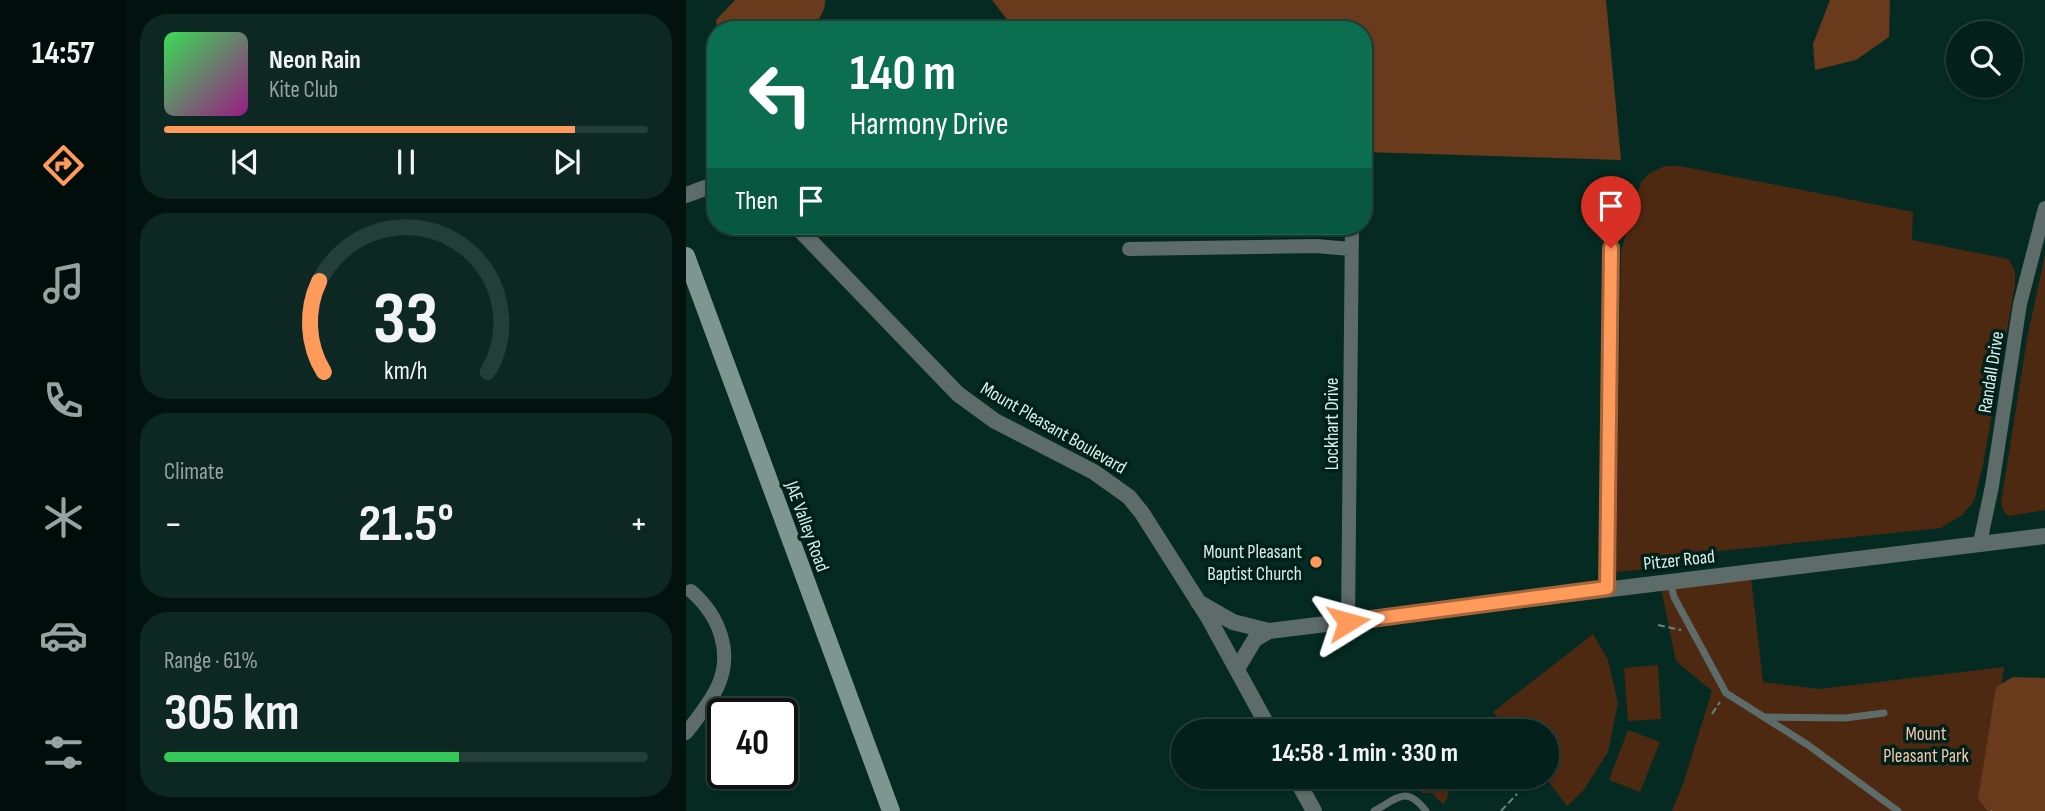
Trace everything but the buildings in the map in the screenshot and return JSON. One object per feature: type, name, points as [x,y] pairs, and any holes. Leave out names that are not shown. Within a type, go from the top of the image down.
[{"type":"main road","name":"JAE Valley Road","points":[[686,256],[891,811]]},
{"type":"street","points":[[686,195],[707,187]]},
{"type":"street","name":"Randall Drive","points":[[1980,543],[1992,485],[2020,304],[2045,208]]},
{"type":"street","name":"Mount Pleasant Boulevard","points":[[805,235],[958,394],[995,421],[1094,472],[1129,497],[1143,513],[1198,602],[1263,719]]},
{"type":"street","name":"Lockhart Drive","points":[[1348,622],[1352,235]]},
{"type":"street","points":[[1129,248],[1316,246],[1351,249]]},
{"type":"street","points":[[1607,588],[1611,248]]},
{"type":"street","name":"Pitzer Road","points":[[1198,602],[1233,622],[1269,631],[2045,537]]},
{"type":"street","points":[[686,733],[718,688],[724,662],[722,636],[717,622],[701,599],[691,591]]},
{"type":"street","points":[[1237,668],[1255,639],[1269,631]]},
{"type":"street","points":[[1302,789],[1314,811]]},
{"type":"lane","points":[[1670,581],[1674,597],[1726,693],[1808,745],[1898,811]]},
{"type":"lane","points":[[1764,717],[1845,718],[1884,713]]},
{"type":"lane","points":[[1374,811],[1406,795],[1414,797],[1426,811]]},
{"type":"path","points":[[1658,625],[1678,630]]},
{"type":"path","points":[[1712,714],[1726,693]]},
{"type":"path","points":[[1501,811],[1517,794]]},
{"type":"green space","points":[[1665,166],[1680,166],[1913,212],[1912,240],[2008,259],[2015,271],[2015,285],[1983,465],[1974,501],[1962,515],[1941,528],[1699,553],[1688,565],[1616,572],[1621,251],[1641,182],[1650,173]]},
{"type":"green space","points":[[2045,254],[2045,510],[2009,516],[2004,512],[2001,503],[2027,339]]},
{"type":"green space","name":"Mount Pleasant Park","points":[[1751,577],[1763,682],[1819,689],[2004,667],[1987,800],[2045,811],[1672,811],[1712,691],[1676,661],[1661,588]]},
{"type":"green space","points":[[1593,634],[1608,660],[1618,703],[1608,752],[1583,791],[1567,806],[1554,789],[1559,789],[1559,719],[1499,719],[1493,712]]},
{"type":"green space","points":[[1658,665],[1661,719],[1628,721],[1624,668]]},
{"type":"green space","points":[[1628,730],[1660,742],[1640,792],[1609,780]]},
{"type":"green space","points":[[1419,789],[1449,789],[1443,804],[1432,793],[1422,793]]},
{"type":"shaded area","points":[[735,0],[825,0],[824,9],[817,21],[716,20]]},
{"type":"shaded area","points":[[992,0],[1606,0],[1621,160],[1372,152],[1372,21],[1008,21]]},
{"type":"shaded area","points":[[1830,0],[1890,0],[1889,37],[1856,60],[1815,70],[1813,44]]},
{"type":"shaded area","points":[[2013,677],[2045,678],[2045,811],[1988,811],[1978,799],[1996,687]]},
{"type":"place","name":"Mount Pleasant Baptist Church","points":[[1316,562]]},
{"type":"route","points":[[1348,622],[1607,588],[1611,248]]}]
